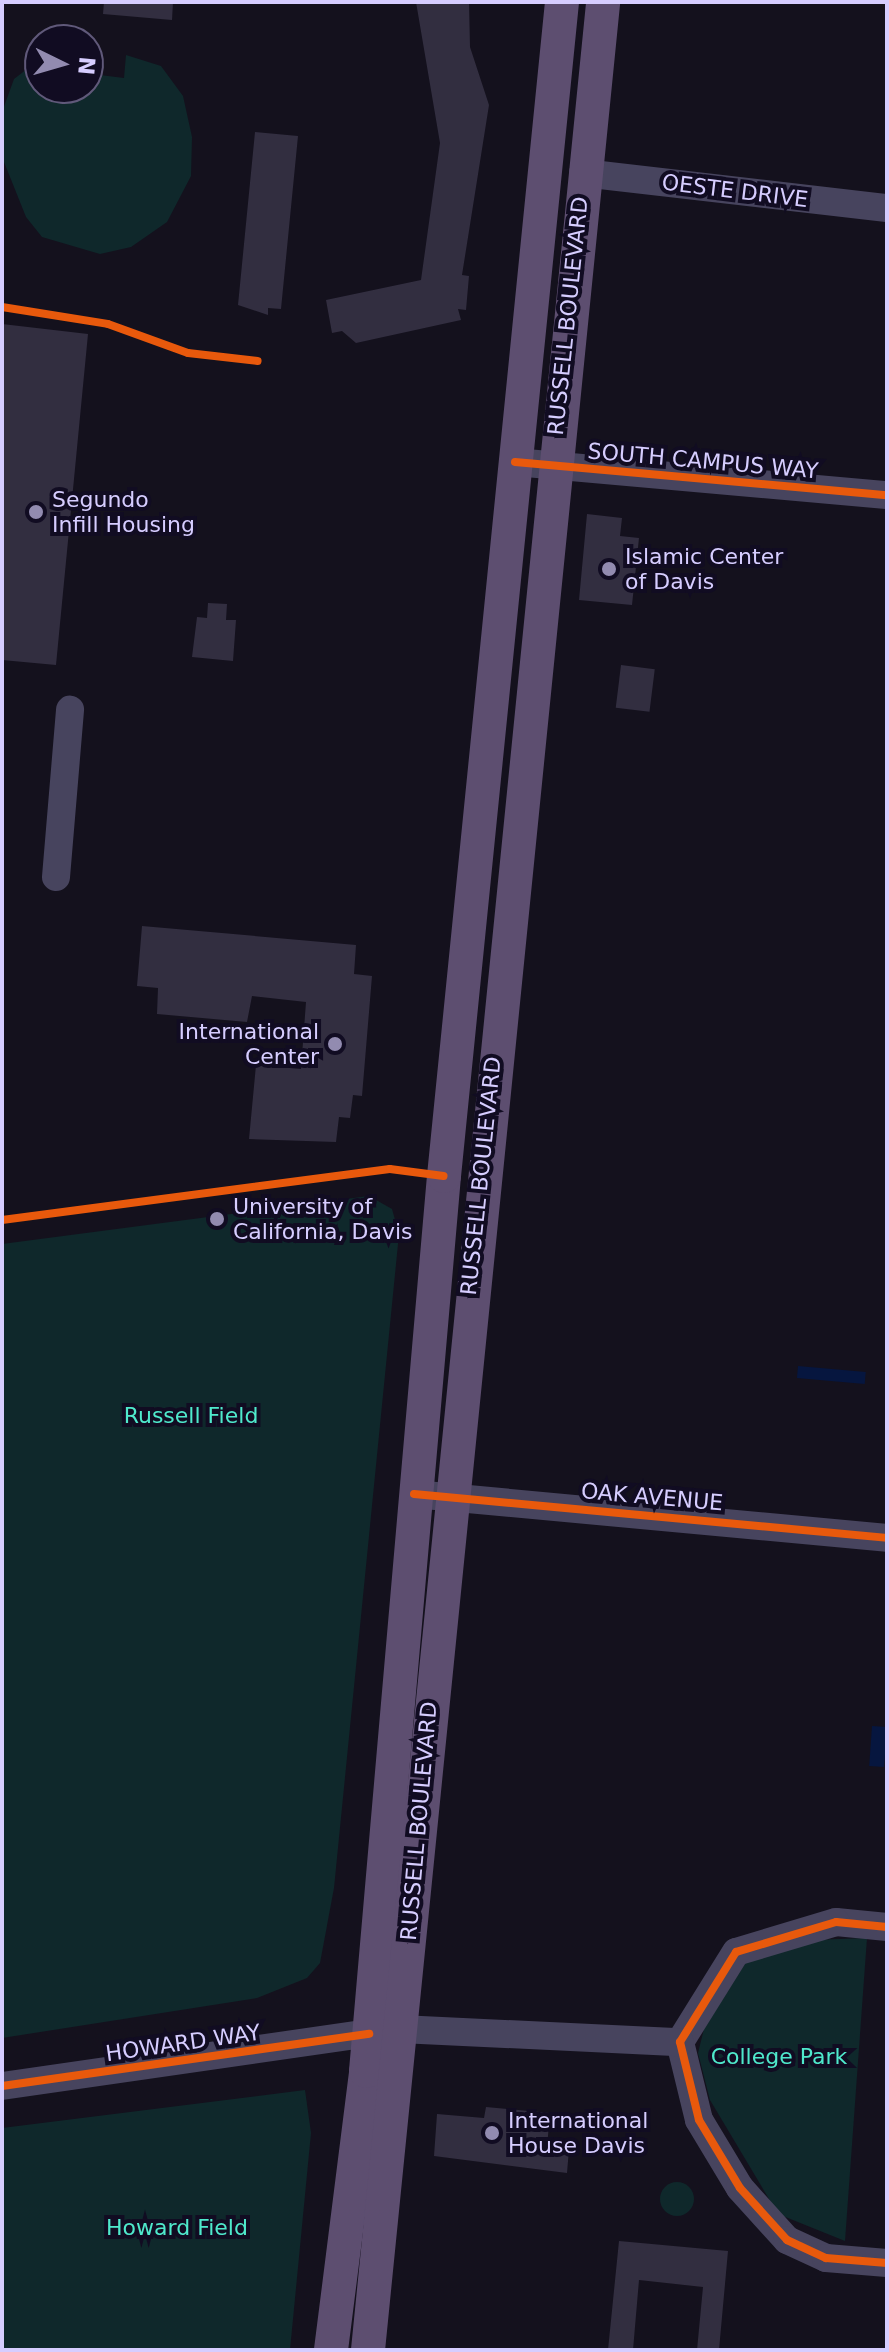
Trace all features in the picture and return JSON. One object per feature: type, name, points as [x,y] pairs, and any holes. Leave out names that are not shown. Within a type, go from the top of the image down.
[{"type":"main road","points":[[539,2],[551,104]]},
{"type":"main road","name":"RUSSELL BOULEVARD","points":[[368,2350],[414,1494],[562,2]]},
{"type":"main road","name":"RUSSELL BOULEVARD","points":[[331,2350],[385,2032],[450,1497],[552,466],[603,2]]},
{"type":"main road","points":[[444,1176],[459,1192],[457,1247],[473,1258]]},
{"type":"street","name":"OESTE DRIVE","points":[[583,173],[887,208]]},
{"type":"street","name":"SOUTH CAMPUS WAY","points":[[515,462],[887,495]]},
{"type":"street","points":[[56,877],[70,710]]},
{"type":"street","name":"OAK AVENUE","points":[[414,1494],[887,1538]]},
{"type":"street","points":[[887,1927],[836,1922],[736,1952],[680,2042],[699,2120],[740,2188],[787,2240],[826,2258],[887,2263]]},
{"type":"street","points":[[385,2032],[680,2042]]},
{"type":"street","name":"HOWARD WAY","points":[[2,2086],[385,2032]]},
{"type":"green space","points":[[126,55],[161,66],[183,96],[192,137],[191,176],[167,222],[131,247],[100,254],[42,237],[26,217],[2,157],[2,112],[14,79],[24,71],[24,104],[104,104],[104,76],[124,78]]},
{"type":"green space","name":"Russell Field","points":[[369,1196],[392,1209],[399,1234],[334,1888],[320,1963],[307,1978],[257,1998],[2,2038],[2,1244]]},
{"type":"green space","name":"College Park","points":[[867,1938],[845,2241],[778,2214],[710,2100],[698,2053],[704,2029],[748,1959],[812,1940]]},
{"type":"green space","name":"Howard Field","points":[[305,2090],[311,2133],[290,2350],[2,2350],[2,2128]]},
{"type":"green space","points":[[677,2182],[689,2187],[694,2199],[689,2211],[677,2216],[665,2211],[660,2199],[665,2187]]},
{"type":"water","points":[[798,1366],[866,1372],[865,1384],[797,1378]]},
{"type":"water","points":[[872,1726],[887,1727],[884,1767],[869,1766]]},
{"type":"building","points":[[104,2],[173,2],[172,20],[103,14]]},
{"type":"building","points":[[416,2],[469,2],[470,47],[489,105],[462,275],[469,276],[466,310],[458,309],[461,320],[356,343],[342,331],[332,333],[326,300],[421,280],[440,143]]},
{"type":"building","points":[[255,132],[298,136],[281,309],[268,308],[268,315],[238,305]]},
{"type":"building","name":"Segundo Infill Housing","points":[[2,324],[88,334],[56,665],[2,660]]},
{"type":"building","name":"Islamic Center of Davis","points":[[587,514],[622,518],[620,536],[639,538],[632,605],[579,600]]},
{"type":"building","points":[[208,603],[227,604],[226,620],[236,620],[233,661],[192,657],[197,617],[207,618]]},
{"type":"building","points":[[621,665],[655,669],[650,712],[616,708]]},
{"type":"building","name":"International Center","points":[[142,926],[356,945],[354,974],[372,976],[362,1096],[353,1095],[350,1118],[339,1117],[336,1142],[249,1139],[256,1065],[301,1069],[306,1002],[252,996],[247,1022],[157,1014],[158,988],[137,986]]},
{"type":"building","name":"International House Davis","points":[[486,2107],[550,2113],[547,2147],[569,2149],[567,2173],[434,2156],[437,2114],[484,2118]]},
{"type":"building","points":[[619,2241],[728,2251],[719,2350],[697,2350],[703,2287],[639,2280],[633,2350],[608,2350]]},
{"type":"cycle path","points":[[2,307],[108,324],[188,353],[258,361]]},
{"type":"cycle path","points":[[515,462],[887,495]]},
{"type":"cycle path","points":[[2,1220],[390,1169],[444,1176]]},
{"type":"cycle path","points":[[414,1494],[887,1538]]},
{"type":"cycle path","points":[[887,1927],[836,1922],[736,1952],[680,2042],[699,2120],[740,2188],[787,2240],[826,2258],[887,2263]]},
{"type":"cycle path","points":[[2,2086],[369,2034]]},
{"type":"place","name":"Segundo Infill Housing","points":[[36,512]]},
{"type":"place","name":"Islamic Center of Davis","points":[[609,569]]},
{"type":"place","name":"International Center","points":[[335,1044]]},
{"type":"place","name":"University of California, Davis","points":[[217,1219]]},
{"type":"place","name":"International House Davis","points":[[492,2133]]}]
